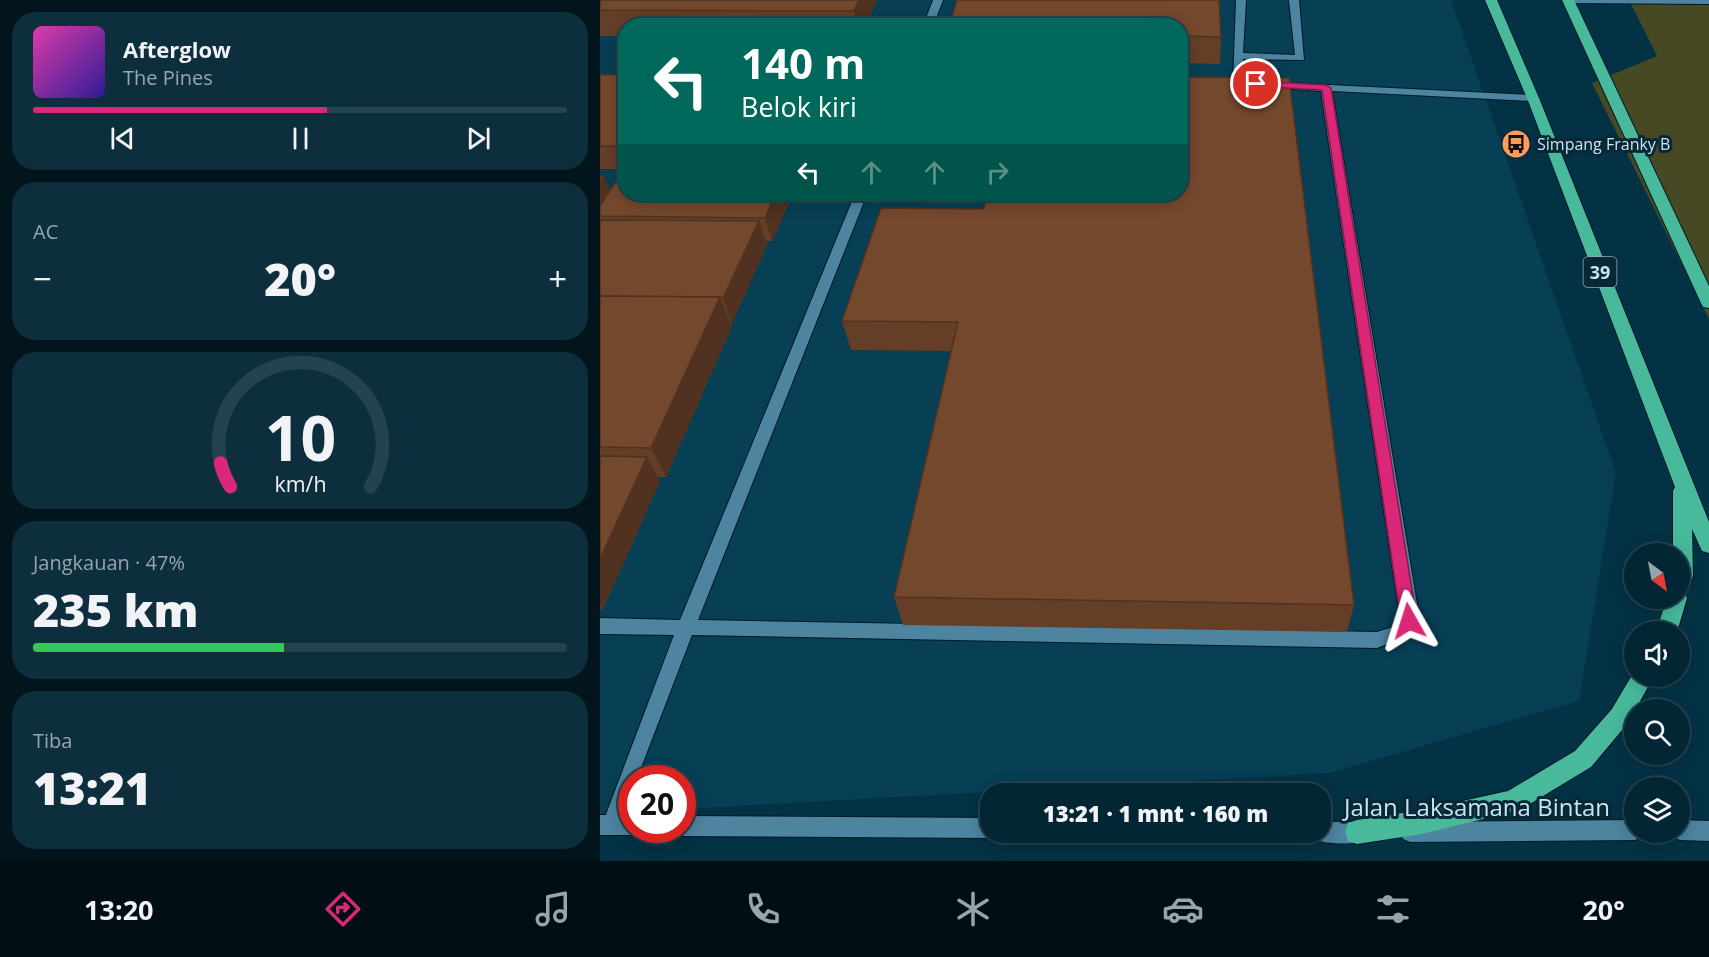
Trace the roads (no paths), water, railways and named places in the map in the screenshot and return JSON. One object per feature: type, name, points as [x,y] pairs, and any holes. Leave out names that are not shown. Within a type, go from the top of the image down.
[{"type":"highway","name":"39","points":[[1491,0],[1533,98],[1682,482],[1709,545]]},
{"type":"highway","points":[[1569,0],[1709,303]]},
{"type":"highway","points":[[1682,482],[1683,543]]},
{"type":"highway","points":[[1357,832],[1422,822],[1512,802],[1583,759],[1620,716],[1637,687]]},
{"type":"main road","points":[[931,18],[938,0]]},
{"type":"main road","points":[[1241,0],[1239,57],[1243,84],[1533,98]]},
{"type":"main road","points":[[1239,57],[1300,58],[1294,0]]},
{"type":"main road","points":[[1569,0],[1709,1]]},
{"type":"main road","points":[[600,626],[1377,640],[1399,632],[1409,621],[1409,610],[1326,88]]},
{"type":"main road","points":[[614,825],[624,788],[686,627],[858,201]]},
{"type":"main road","points":[[696,826],[980,828]]},
{"type":"main road","name":"Jalan Laksamana Bintan","points":[[1331,832],[1624,830]]},
{"type":"main road","points":[[1690,831],[1709,831]]},
{"type":"place","name":"Simpang Franky B","points":[[1516,144]]}]
